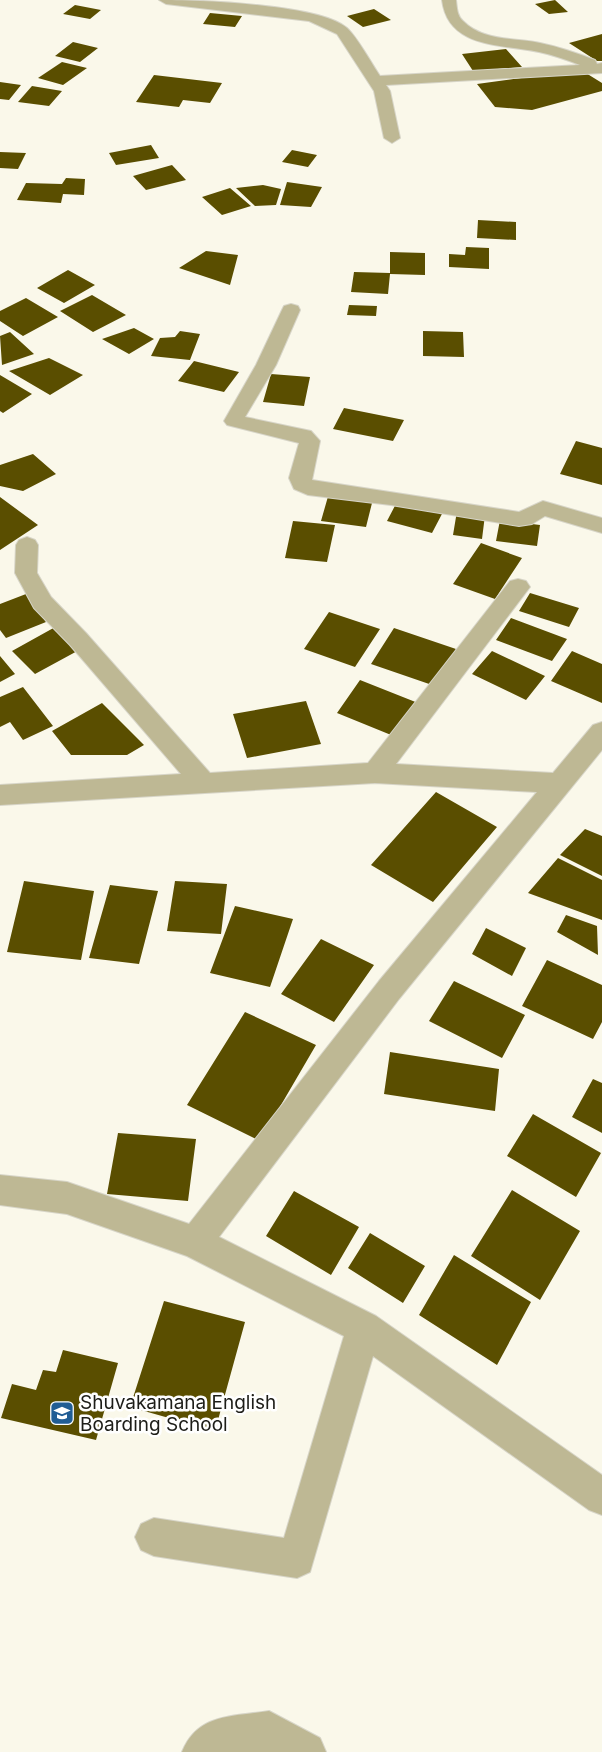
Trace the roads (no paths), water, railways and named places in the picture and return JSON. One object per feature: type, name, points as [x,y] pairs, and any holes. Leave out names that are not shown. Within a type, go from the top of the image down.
[{"type":"street","points":[[166,0],[312,18],[342,32],[382,91],[392,138]]},
{"type":"street","points":[[449,0],[453,19],[473,36],[540,48],[602,67]]},
{"type":"street","points":[[375,81],[602,67]]},
{"type":"street","points":[[291,310],[266,365],[235,416],[234,421],[304,436],[310,441],[300,478],[302,484],[308,488],[391,498],[519,519],[524,519],[543,508],[602,526]]},
{"type":"street","points":[[27,545],[26,573],[42,602],[78,639],[205,784]]},
{"type":"street","points":[[375,773],[518,586]]},
{"type":"street","points":[[194,1242],[389,990],[602,732]]},
{"type":"street","points":[[0,795],[375,773],[559,783]]},
{"type":"street","points":[[0,1190],[67,1198],[194,1242],[364,1328],[602,1497]]},
{"type":"street","points":[[154,1537],[297,1559],[364,1328]]},
{"type":"street","points":[[202,1752],[214,1740],[269,1731],[306,1752]]},
{"type":"place","name":"Shuvakamana English Boarding School","points":[[62,1413]]}]
